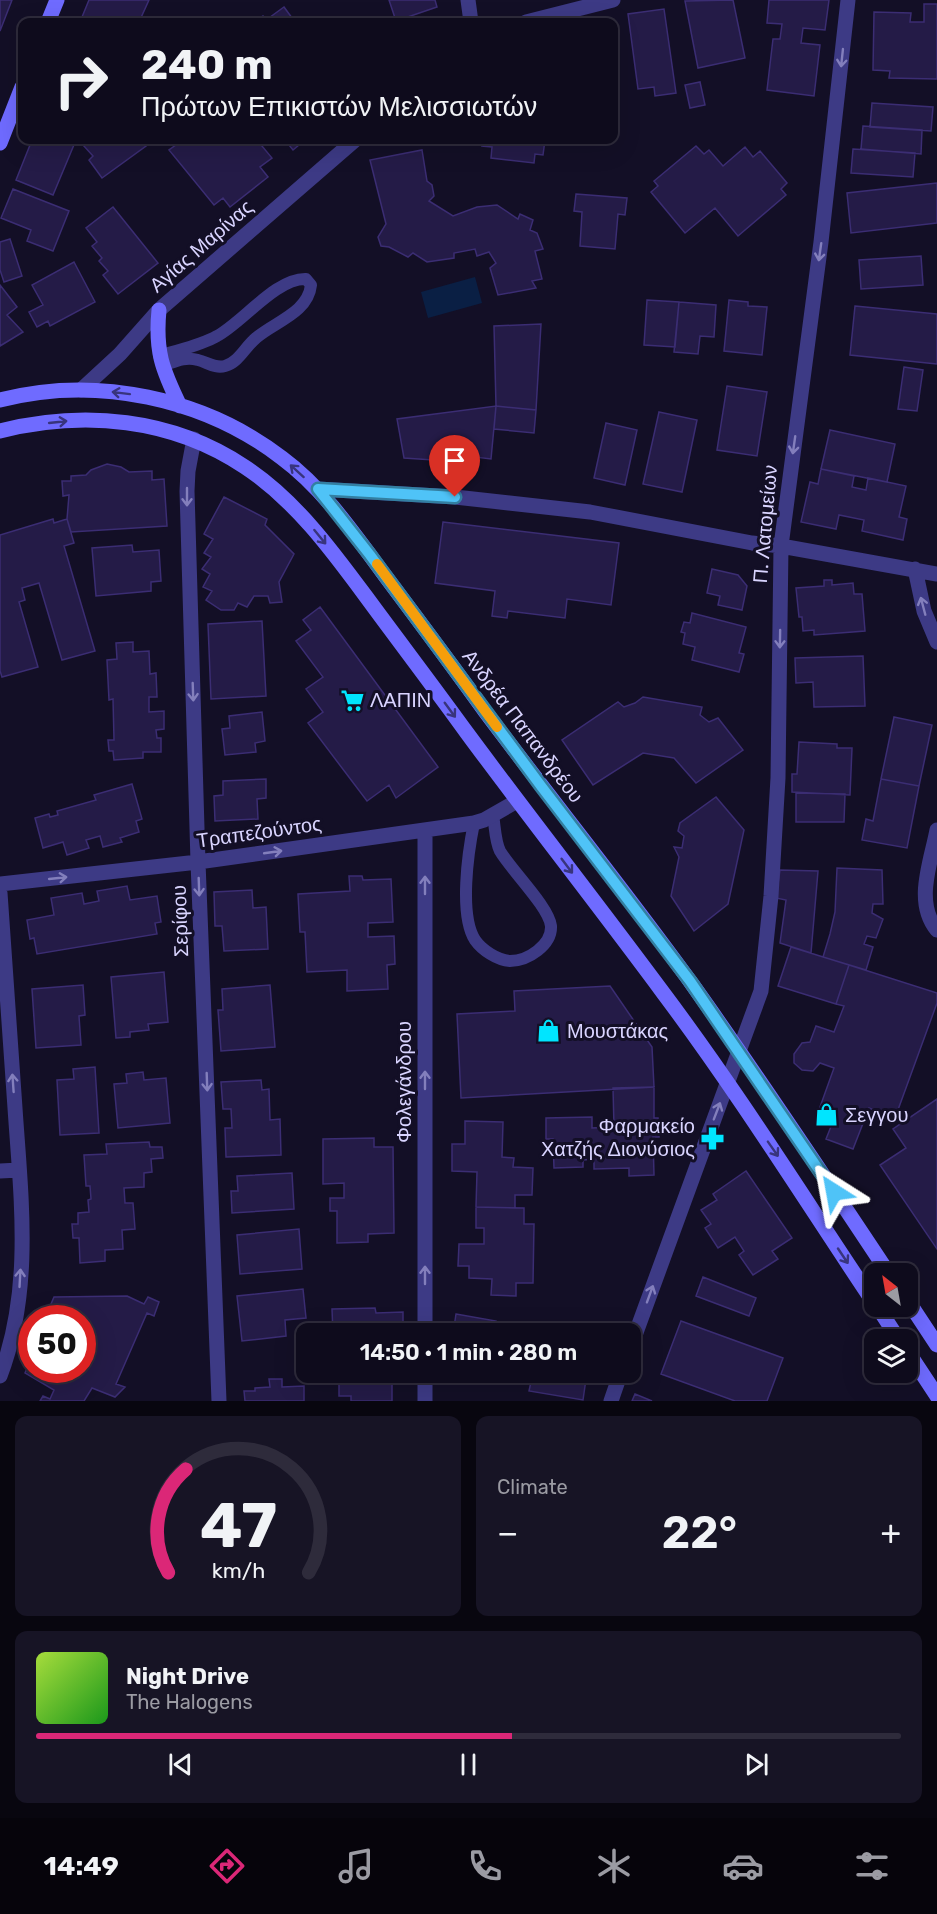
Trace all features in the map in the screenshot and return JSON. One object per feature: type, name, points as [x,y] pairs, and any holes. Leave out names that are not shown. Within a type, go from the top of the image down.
[{"type":"main road","points":[[50,18],[57,0]]},
{"type":"main road","points":[[0,143],[18,97]]},
{"type":"main road","points":[[159,310],[157,334],[160,361],[180,406]]},
{"type":"main road","name":"Ανδρέα Παπανδρέου","points":[[0,400],[81,390],[127,394],[180,406],[234,428],[262,444],[284,459],[318,489],[690,981],[882,1263]]},
{"type":"main road","points":[[0,431],[60,421],[105,420],[146,425],[194,439],[222,453],[246,467],[275,490],[310,526],[348,572],[517,801],[666,996],[864,1287]]},
{"type":"main road","points":[[918,1316],[937,1345]]},
{"type":"main road","points":[[918,1367],[937,1396]]},
{"type":"street","points":[[468,0],[470,18]]},
{"type":"street","points":[[542,18],[613,0]]},
{"type":"street","name":"Π. Λατομείων","points":[[640,1323],[760,992],[771,896],[778,778],[781,546],[821,242],[848,0]]},
{"type":"street","name":"Αγίας Μαρίνας","points":[[81,390],[120,354],[159,310],[349,144]]},
{"type":"street","name":"Σερίφου","points":[[194,439],[187,491],[198,862],[219,1401]]},
{"type":"street","points":[[318,489],[455,497],[590,512],[752,543],[927,571],[924,611],[937,642]]},
{"type":"street","name":"Τραπεζούντος","points":[[0,884],[198,862],[474,823],[494,815],[517,801]]},
{"type":"street","name":"Φολεγάνδρου","points":[[425,830],[425,1323]]},
{"type":"street","points":[[937,830],[924,903],[928,916],[937,930]]},
{"type":"street","points":[[0,894],[22,1246],[19,1306],[14,1334],[0,1376]]},
{"type":"street","points":[[0,1171],[19,1170]]},
{"type":"street","points":[[425,1383],[425,1401]]},
{"type":"street","points":[[611,1401],[617,1383]]},
{"type":"lane","points":[[295,278],[306,279],[311,285],[310,294],[301,306],[279,324],[253,340],[236,360],[223,367],[185,358],[160,361],[216,337],[248,314],[274,291],[295,278]]},
{"type":"lane","points":[[474,823],[468,854],[466,915],[475,940],[490,955],[510,961],[532,954],[547,942],[551,929],[549,915],[499,849],[494,815]]},
{"type":"water","points":[[475,277],[482,303],[428,318],[421,292]]},
{"type":"building","points":[[0,0],[12,0],[0,31]]},
{"type":"building","points":[[89,0],[149,0],[141,18],[82,17]]},
{"type":"building","points":[[389,0],[435,0],[437,7],[405,18],[395,18]]},
{"type":"building","points":[[733,0],[745,58],[698,68],[685,1]]},
{"type":"building","points":[[769,0],[829,0],[825,30],[803,28],[801,43],[820,45],[814,96],[767,90],[773,39],[780,39],[782,24],[767,23]]},
{"type":"building","points":[[924,4],[937,4],[937,79],[889,78],[890,71],[873,70],[874,12],[911,13],[910,22],[924,22]]},
{"type":"building","points":[[284,7],[292,18],[269,18]]},
{"type":"building","points":[[664,9],[676,93],[655,96],[654,87],[638,89],[628,14]]},
{"type":"building","points":[[700,82],[705,105],[690,108],[685,85]]},
{"type":"building","points":[[872,103],[933,107],[931,131],[870,127]]},
{"type":"building","points":[[863,126],[922,130],[921,154],[861,149]]},
{"type":"building","points":[[30,144],[74,144],[53,195],[16,180]]},
{"type":"building","points":[[145,144],[146,146],[102,178],[89,160],[93,156],[83,145]]},
{"type":"building","points":[[177,144],[260,144],[272,158],[260,167],[268,177],[230,207],[223,198],[214,205],[169,150]]},
{"type":"building","points":[[288,144],[300,144],[293,150]]},
{"type":"building","points":[[482,144],[544,144],[543,155],[535,154],[534,163],[491,158],[492,147],[482,146]]},
{"type":"building","points":[[696,146],[704,154],[709,150],[723,166],[745,147],[753,157],[760,151],[787,183],[781,189],[786,195],[738,236],[715,208],[685,233],[651,192],[658,186],[654,181]]},
{"type":"building","points":[[853,149],[915,153],[913,177],[851,173]]},
{"type":"building","points":[[422,150],[427,181],[432,185],[434,196],[429,201],[453,216],[477,207],[497,205],[518,219],[520,214],[533,220],[530,230],[537,233],[543,249],[535,251],[542,279],[532,281],[536,288],[498,295],[490,268],[496,263],[489,252],[477,256],[475,249],[454,253],[454,258],[427,262],[413,253],[408,257],[389,247],[381,246],[378,237],[386,224],[370,160]]},
{"type":"building","points":[[937,183],[937,223],[851,233],[847,193]]},
{"type":"building","points":[[13,189],[69,211],[53,251],[27,241],[31,230],[1,218]]},
{"type":"building","points":[[576,194],[627,198],[625,215],[618,214],[615,249],[580,246],[582,212],[574,211]]},
{"type":"building","points":[[113,207],[158,263],[118,294],[103,275],[108,271],[99,261],[102,258],[92,246],[97,242],[86,228]]},
{"type":"building","points":[[10,239],[22,276],[4,282],[0,270],[0,242]]},
{"type":"building","points":[[921,256],[923,285],[861,289],[859,260]]},
{"type":"building","points":[[74,262],[95,302],[50,326],[48,321],[37,327],[29,312],[43,305],[32,285]]},
{"type":"building","points":[[0,285],[17,307],[7,315],[23,332],[0,346]]},
{"type":"building","points":[[647,300],[679,302],[675,347],[644,345]]},
{"type":"building","points":[[729,300],[748,302],[748,306],[767,307],[762,355],[724,351]]},
{"type":"building","points":[[679,302],[716,305],[714,337],[700,336],[698,354],[674,352]]},
{"type":"building","points":[[855,306],[937,314],[937,364],[850,355]]},
{"type":"building","points":[[541,324],[536,410],[496,406],[494,326]]},
{"type":"building","points":[[904,367],[923,370],[917,411],[898,409]]},
{"type":"building","points":[[727,386],[767,392],[757,456],[717,450]]},
{"type":"building","points":[[496,406],[536,410],[534,433],[494,429]]},
{"type":"building","points":[[496,406],[491,459],[434,452],[433,460],[404,458],[397,419]]},
{"type":"building","points":[[659,412],[697,420],[682,492],[643,484]]},
{"type":"building","points":[[606,423],[637,430],[625,485],[594,478]]},
{"type":"building","points":[[830,430],[895,444],[887,482],[821,469]]},
{"type":"building","points":[[107,464],[121,467],[129,472],[152,471],[152,480],[164,479],[167,526],[71,532],[67,519],[69,495],[63,496],[62,481],[71,481],[71,476],[86,475],[91,470]]},
{"type":"building","points":[[821,469],[854,476],[852,487],[866,490],[868,478],[906,486],[899,517],[907,519],[903,540],[862,531],[864,520],[839,515],[836,529],[801,522],[810,482],[818,484]]},
{"type":"building","points":[[224,497],[267,519],[265,525],[294,554],[279,582],[282,602],[270,603],[268,596],[254,596],[247,607],[238,603],[234,610],[221,610],[206,600],[212,591],[203,587],[210,574],[202,569],[211,557],[204,553],[213,539],[204,534]]},
{"type":"building","points":[[53,519],[54,523],[67,519],[74,543],[64,546],[95,651],[62,660],[39,583],[22,588],[25,600],[19,602],[38,667],[2,677],[0,671],[0,535]]},
{"type":"building","points":[[443,522],[619,543],[611,605],[567,599],[565,618],[508,611],[507,618],[492,616],[495,591],[435,583]]},
{"type":"building","points":[[132,545],[133,552],[159,550],[161,581],[151,582],[151,591],[96,596],[92,548]]},
{"type":"building","points":[[712,569],[738,575],[747,586],[742,610],[718,605],[720,596],[707,593]]},
{"type":"building","points":[[824,580],[832,580],[832,585],[853,583],[854,594],[862,594],[865,631],[814,635],[814,630],[803,631],[796,588],[824,586]]},
{"type":"building","name":"ΛΑΠΙΝ","points":[[320,607],[438,767],[396,798],[389,785],[367,801],[308,723],[323,712],[306,689],[323,677],[296,641],[311,630],[303,620]]},
{"type":"building","points":[[692,613],[746,627],[739,653],[744,654],[739,672],[692,660],[695,647],[683,644],[685,633],[681,632],[684,622],[690,623]]},
{"type":"building","points":[[262,621],[266,696],[211,699],[208,624]]},
{"type":"building","points":[[133,642],[133,652],[149,651],[150,674],[156,673],[157,697],[149,697],[149,712],[164,711],[164,729],[156,730],[157,738],[161,738],[161,752],[143,752],[143,758],[114,760],[113,751],[109,751],[108,740],[114,740],[113,699],[109,700],[107,660],[117,659],[116,643]]},
{"type":"building","points":[[863,656],[865,706],[814,707],[813,682],[796,683],[795,658]]},
{"type":"building","points":[[643,697],[702,707],[700,715],[709,722],[718,718],[743,750],[696,783],[674,758],[643,753],[593,785],[562,740],[618,702],[624,707]]},
{"type":"building","points":[[262,712],[265,741],[255,743],[256,752],[225,755],[222,729],[230,728],[229,716]]},
{"type":"building","points":[[894,717],[932,725],[919,786],[881,779]]},
{"type":"building","points":[[799,742],[837,744],[837,748],[852,748],[850,795],[792,792],[792,774],[797,774]]},
{"type":"building","points":[[266,779],[266,798],[257,799],[258,819],[215,821],[214,796],[223,795],[223,781]]},
{"type":"building","points":[[881,779],[919,786],[907,848],[862,840],[866,819],[873,821]]},
{"type":"building","points":[[132,784],[142,819],[136,821],[139,832],[120,838],[122,842],[103,847],[100,836],[86,840],[89,848],[67,855],[63,842],[43,848],[35,818],[49,814],[50,817],[58,815],[57,811],[96,800],[94,795]]},
{"type":"building","points":[[796,793],[845,794],[844,822],[796,822]]},
{"type":"building","points":[[716,797],[744,830],[728,904],[694,931],[671,896],[679,857],[674,847],[682,848],[684,836],[678,831],[680,823]]},
{"type":"building","points":[[837,868],[882,870],[883,904],[873,904],[872,913],[883,919],[876,938],[867,936],[864,944],[873,947],[866,970],[823,957],[835,912]]},
{"type":"building","points":[[780,870],[818,871],[811,953],[780,943],[786,900],[776,898]]},
{"type":"building","points":[[349,876],[362,876],[363,880],[391,879],[393,922],[368,923],[368,937],[394,936],[395,964],[387,965],[388,989],[347,991],[347,970],[307,972],[305,932],[300,932],[298,894],[350,891]]},
{"type":"building","points":[[127,886],[130,900],[157,896],[161,922],[155,923],[157,934],[37,954],[34,938],[30,939],[27,920],[54,915],[51,898],[82,893],[84,904],[99,901],[97,891]]},
{"type":"building","points":[[252,890],[253,908],[266,907],[268,949],[224,951],[222,926],[215,926],[214,892]]},
{"type":"building","points":[[791,947],[849,965],[836,1004],[778,986]]},
{"type":"building","points":[[849,965],[937,993],[937,1003],[895,1118],[869,1108],[853,1149],[826,1139],[832,1124],[816,1118],[834,1068],[820,1063],[813,1071],[802,1070],[794,1063],[794,1054],[802,1043],[810,1042],[816,1026],[834,1032],[844,1006],[836,1004]]},
{"type":"building","points":[[164,972],[168,1022],[148,1024],[149,1030],[130,1032],[130,1037],[116,1038],[111,977]]},
{"type":"building","points":[[83,985],[85,1015],[79,1016],[81,1045],[36,1048],[32,989]]},
{"type":"building","points":[[270,985],[275,1047],[221,1051],[218,1010],[223,1010],[222,989]]},
{"type":"building","name":"Μουστάκας","points":[[610,986],[652,1047],[654,1087],[461,1098],[457,1014],[515,1011],[514,991]]},
{"type":"building","points":[[95,1067],[99,1133],[60,1135],[57,1080],[74,1079],[73,1069]]},
{"type":"building","points":[[143,1072],[144,1080],[166,1078],[170,1123],[118,1128],[114,1084],[127,1083],[126,1074]]},
{"type":"building","points":[[261,1080],[262,1090],[269,1089],[270,1120],[280,1119],[281,1155],[226,1157],[225,1128],[232,1128],[231,1109],[223,1109],[221,1082]]},
{"type":"building","points":[[654,1087],[654,1118],[658,1118],[659,1137],[653,1137],[654,1175],[629,1176],[629,1168],[594,1169],[594,1159],[583,1160],[583,1167],[554,1168],[553,1139],[546,1139],[546,1118],[592,1117],[592,1128],[614,1127],[613,1088]]},
{"type":"building","points":[[937,1099],[937,1249],[880,1165],[906,1148],[893,1129]]},
{"type":"building","points":[[465,1121],[503,1122],[502,1157],[514,1158],[513,1167],[533,1168],[532,1195],[515,1195],[515,1208],[476,1207],[477,1172],[452,1171],[452,1144],[465,1144]]},
{"type":"building","points":[[374,1138],[374,1147],[393,1147],[394,1233],[368,1234],[368,1242],[337,1243],[337,1211],[330,1211],[330,1198],[344,1198],[344,1183],[323,1184],[323,1139]]},
{"type":"building","points":[[149,1142],[150,1147],[162,1147],[163,1158],[151,1159],[152,1172],[144,1173],[144,1187],[124,1188],[125,1203],[133,1203],[135,1229],[122,1230],[123,1249],[105,1250],[105,1261],[80,1263],[79,1238],[73,1238],[72,1224],[78,1224],[78,1213],[89,1212],[90,1186],[86,1186],[84,1155],[107,1154],[106,1144]]},
{"type":"building","points":[[746,1171],[792,1238],[772,1251],[778,1259],[753,1275],[739,1255],[744,1251],[735,1237],[718,1248],[705,1228],[711,1224],[701,1210],[717,1200],[713,1194]]},
{"type":"building","points":[[292,1173],[294,1209],[232,1213],[231,1191],[238,1191],[237,1176]]},
{"type":"building","points":[[476,1207],[524,1208],[524,1224],[534,1224],[533,1283],[516,1283],[516,1296],[491,1295],[492,1279],[469,1278],[469,1266],[458,1266],[459,1244],[484,1244],[484,1228],[476,1228]]},
{"type":"building","points":[[299,1229],[302,1269],[240,1274],[237,1235]]},
{"type":"building","points":[[703,1277],[756,1298],[749,1316],[696,1296]]},
{"type":"building","points":[[303,1289],[306,1318],[285,1320],[286,1336],[242,1341],[237,1296]]},
{"type":"building","points":[[127,1296],[144,1304],[148,1297],[159,1302],[154,1316],[147,1313],[116,1384],[125,1387],[115,1397],[92,1388],[84,1401],[40,1401],[43,1396],[50,1399],[54,1390],[42,1383],[96,1383],[96,1305],[51,1305],[54,1297]]},
{"type":"building","points":[[375,1308],[376,1313],[403,1312],[403,1323],[333,1323],[332,1309]]},
{"type":"building","points":[[456,1314],[496,1321],[496,1323],[455,1323]]},
{"type":"building","points":[[681,1321],[783,1358],[767,1401],[735,1401],[661,1374]]},
{"type":"building","points":[[269,1379],[282,1379],[282,1387],[304,1386],[304,1401],[245,1401],[244,1391],[270,1387]]},
{"type":"building","points":[[339,1383],[392,1383],[392,1401],[351,1401],[351,1396],[339,1396]]},
{"type":"building","points":[[531,1383],[585,1383],[583,1400],[529,1391]]},
{"type":"building","points":[[635,1394],[652,1401],[632,1401]]},
{"type":"slow traffic","points":[[377,564],[497,727]]},
{"type":"place","name":"ΛΑΠΙΝ","points":[[352,700]]},
{"type":"place","name":"Μουστάκας","points":[[549,1031]]},
{"type":"place","name":"Σεγγου","points":[[827,1115]]},
{"type":"place","name":"Φαρμακείο Χατζής Διονύσιος","points":[[713,1138]]},
{"type":"route","points":[[455,497],[318,489],[690,981],[834,1192]]}]
